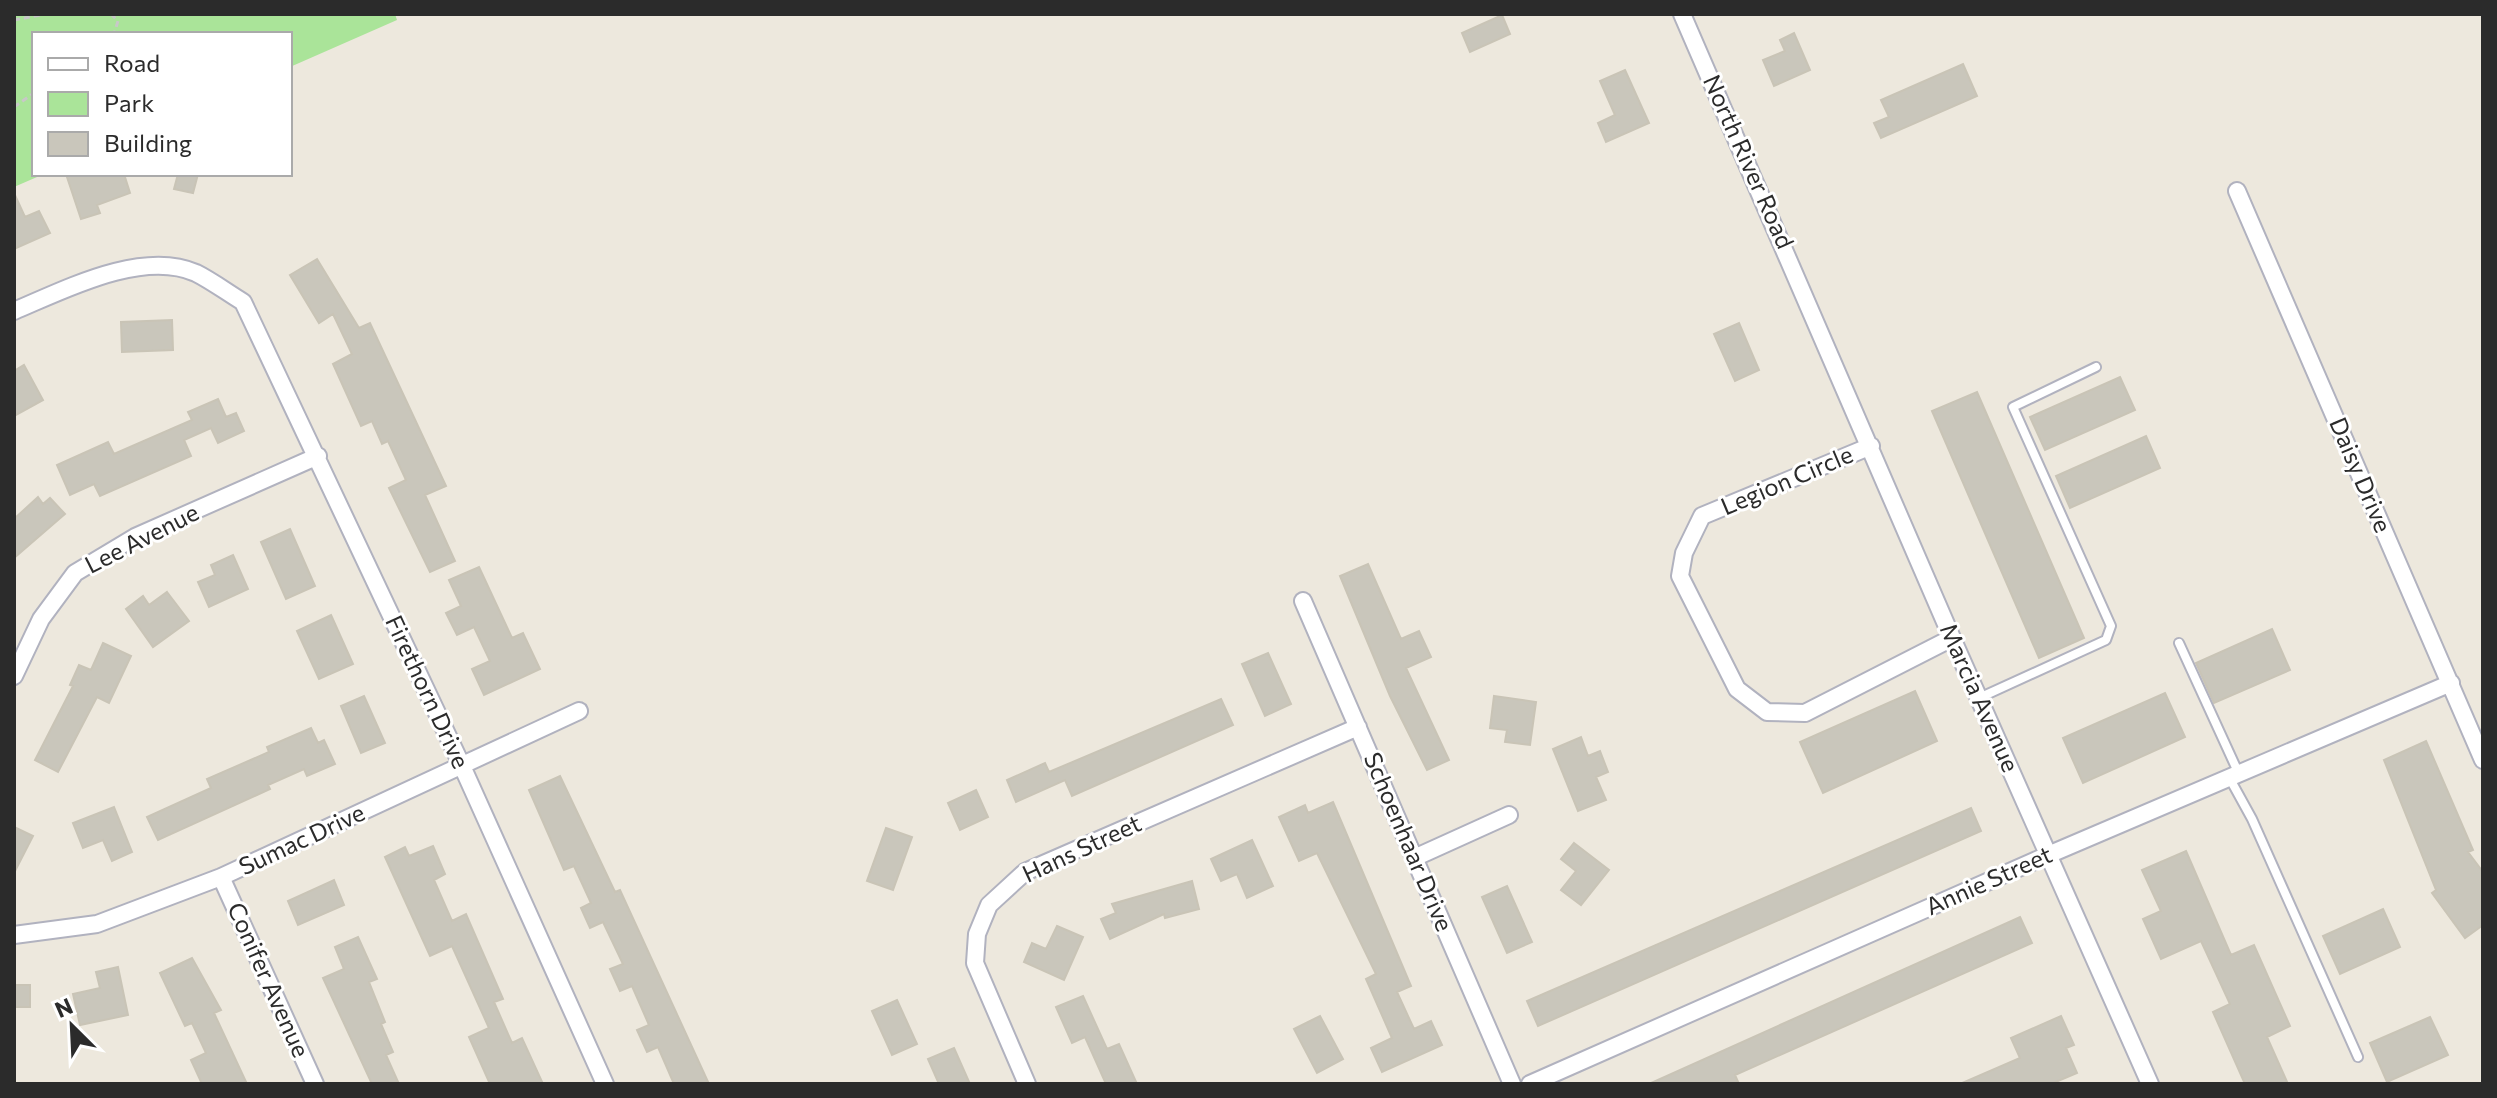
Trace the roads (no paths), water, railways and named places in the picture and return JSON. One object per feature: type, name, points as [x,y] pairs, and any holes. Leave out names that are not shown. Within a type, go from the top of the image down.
[{"type":"street","name":"North River Road","points":[[1682,14],[1813,310]]},
{"type":"street","name":"Daisy Drive","points":[[2237,191],[2483,760]]},
{"type":"street","name":"Firethorn Drive","points":[[14,311],[98,275],[148,266],[194,272],[243,302],[462,766],[605,1084]]},
{"type":"street","name":"Marcia Avenue","points":[[1813,310],[1952,638],[2150,1084]]},
{"type":"street","name":"Legion Circle","points":[[1871,446],[1702,516],[1684,553],[1680,576],[1737,689],[1767,712],[1805,713],[1952,638]]},
{"type":"street","name":"Lee Avenue","points":[[14,676],[41,619],[75,573],[135,537],[318,456]]},
{"type":"street","name":"Schoenhaar Drive","points":[[1303,601],[1512,1084]]},
{"type":"street","name":"Annie Street","points":[[1530,1084],[2048,855],[2451,683]]},
{"type":"street","name":"Sumac Drive","points":[[14,935],[97,924],[221,877],[579,711]]},
{"type":"street","name":"Hans Street","points":[[1027,1084],[975,963],[977,934],[989,905],[1025,872],[1358,727]]},
{"type":"street","points":[[1414,858],[1509,815]]},
{"type":"street","name":"Conifer Avenue","points":[[221,877],[315,1084]]},
{"type":"lane","points":[[1979,698],[2106,640],[2111,626],[2013,407],[2096,367]]},
{"type":"lane","points":[[2179,643],[2252,819],[2358,1057]]}]
